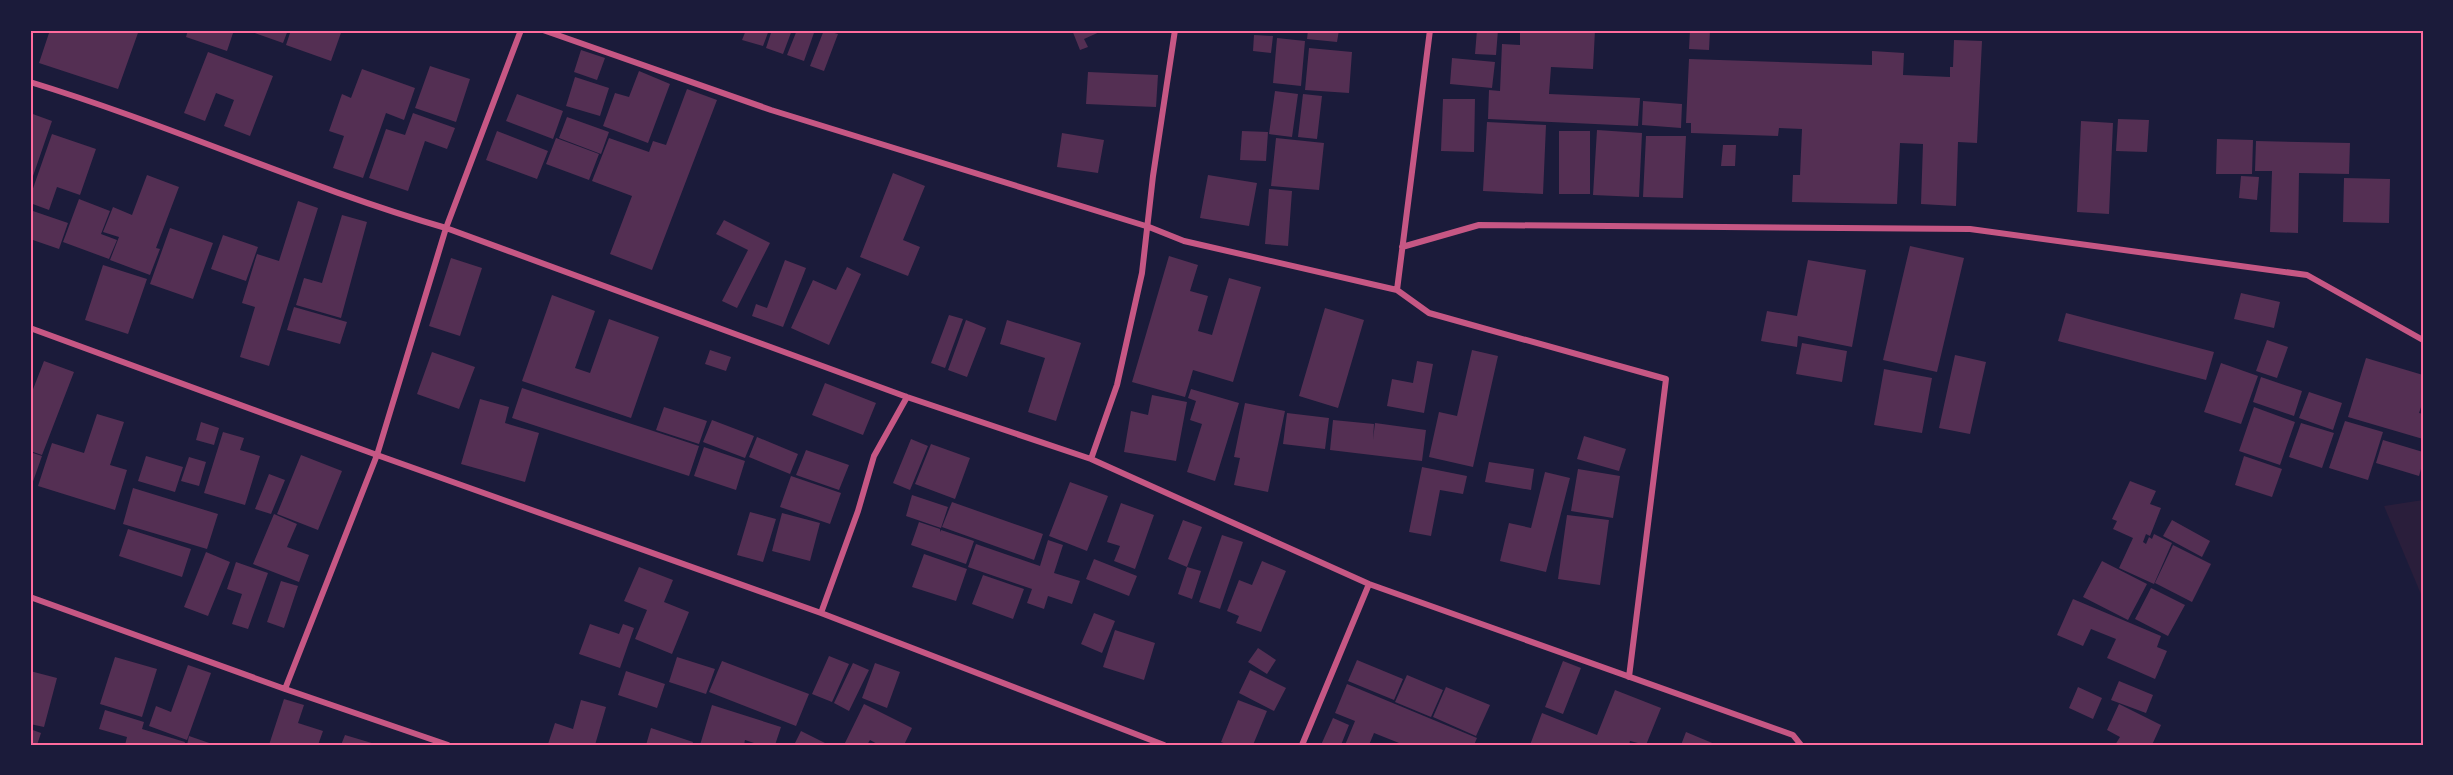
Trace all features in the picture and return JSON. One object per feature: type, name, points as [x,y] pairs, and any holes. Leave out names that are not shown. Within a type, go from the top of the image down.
[{"type":"street","points":[[285,689],[377,455],[447,228],[521,30]]},
{"type":"street","points":[[543,30],[771,110],[1149,227],[1184,242],[1397,290],[1429,313],[1665,379],[1629,677]]},
{"type":"street","points":[[1091,459],[1117,385],[1142,273],[1153,177],[1175,30]]},
{"type":"street","points":[[1397,290],[1430,30]]},
{"type":"street","points":[[30,82],[102,104],[376,208],[447,228],[907,397],[1091,459],[1369,584],[1793,735],[1801,745]]},
{"type":"street","points":[[1402,247],[1479,225],[1970,229],[2307,275],[2423,340]]},
{"type":"street","points":[[30,328],[820,613],[1164,745]]},
{"type":"street","points":[[820,613],[858,511],[874,456],[907,397]]},
{"type":"street","points":[[1302,745],[1369,584]]},
{"type":"street","points":[[30,597],[448,745]]},
{"type":"shaded area","points":[[2423,500],[2423,599],[2384,506]]},
{"type":"building","points":[[50,30],[139,30],[118,89],[39,63]]},
{"type":"building","points":[[188,30],[234,30],[227,51],[186,37]]},
{"type":"building","points":[[246,30],[288,30],[283,43]]},
{"type":"building","points":[[291,30],[342,30],[331,61],[286,45]]},
{"type":"building","points":[[746,30],[769,30],[763,46],[742,40]]},
{"type":"building","points":[[772,30],[792,30],[783,54],[766,48]]},
{"type":"building","points":[[797,30],[815,30],[804,61],[787,55]]},
{"type":"building","points":[[824,30],[838,34],[824,71],[810,66]]},
{"type":"building","points":[[1072,30],[1104,30],[1084,39],[1088,47],[1080,50]]},
{"type":"building","points":[[1308,30],[1339,30],[1337,42],[1307,39]]},
{"type":"building","points":[[1477,30],[1498,30],[1496,55],[1475,54]]},
{"type":"building","points":[[1520,30],[1595,30],[1593,69],[1551,67],[1549,94],[1640,98],[1638,126],[1488,119],[1489,90],[1500,91],[1502,44],[1520,45]]},
{"type":"building","points":[[1690,30],[1710,30],[1709,50],[1689,49]]},
{"type":"building","points":[[1254,35],[1273,36],[1271,53],[1253,51]]},
{"type":"building","points":[[1277,38],[1305,41],[1301,86],[1273,83]]},
{"type":"building","points":[[1954,40],[1982,41],[1977,143],[1958,142],[1956,206],[1921,204],[1923,144],[1900,143],[1897,204],[1792,202],[1793,175],[1800,175],[1802,129],[1779,128],[1778,136],[1691,133],[1691,123],[1686,123],[1689,59],[1872,65],[1872,51],[1904,53],[1903,75],[1950,77],[1950,67],[1953,67]]},
{"type":"building","points":[[1309,48],[1352,52],[1349,93],[1305,90]]},
{"type":"building","points":[[581,50],[605,58],[597,80],[574,72]]},
{"type":"building","points":[[208,52],[273,76],[250,136],[224,126],[234,100],[216,93],[205,121],[184,113]]},
{"type":"building","points":[[1452,58],[1495,62],[1492,88],[1450,84]]},
{"type":"building","points":[[430,66],[470,79],[456,122],[415,108]]},
{"type":"building","points":[[362,69],[415,88],[404,120],[386,113],[363,178],[333,168],[344,136],[329,131],[342,94],[351,98]]},
{"type":"building","points":[[639,71],[670,84],[648,143],[603,126],[615,93],[629,97]]},
{"type":"building","points":[[1088,72],[1158,75],[1156,107],[1086,104]]},
{"type":"building","points":[[575,77],[609,88],[600,116],[566,106]]},
{"type":"building","points":[[687,89],[717,100],[652,270],[610,254],[632,196],[592,181],[609,138],[649,152],[653,141],[666,145]]},
{"type":"building","points":[[1275,91],[1298,94],[1292,137],[1269,134]]},
{"type":"building","points":[[517,94],[563,111],[553,139],[506,121]]},
{"type":"building","points":[[1303,94],[1322,96],[1317,139],[1298,137]]},
{"type":"building","points":[[1443,99],[1475,99],[1474,152],[1441,151]]},
{"type":"building","points":[[1643,101],[1682,104],[1681,128],[1642,125]]},
{"type":"building","points":[[30,113],[52,121],[33,176],[30,175]]},
{"type":"building","points":[[413,113],[455,128],[447,149],[425,141],[408,191],[369,178],[386,129],[405,135]]},
{"type":"building","points":[[567,117],[609,132],[601,154],[559,138]]},
{"type":"building","points":[[2118,119],[2149,120],[2147,152],[2116,151]]},
{"type":"building","points":[[2081,121],[2113,123],[2109,214],[2077,212]]},
{"type":"building","points":[[1487,122],[1546,125],[1543,194],[1483,191]]},
{"type":"building","points":[[1597,130],[1642,133],[1639,197],[1593,195]]},
{"type":"building","points":[[497,131],[548,151],[537,179],[486,160]]},
{"type":"building","points":[[1242,131],[1268,132],[1266,161],[1240,160]]},
{"type":"building","points":[[1559,131],[1590,131],[1590,194],[1559,194]]},
{"type":"building","points":[[1062,133],[1104,140],[1098,173],[1057,167]]},
{"type":"building","points":[[52,134],[96,149],[80,195],[57,187],[49,210],[30,203],[30,197]]},
{"type":"building","points":[[1646,136],[1686,136],[1683,198],[1643,197]]},
{"type":"building","points":[[556,138],[599,154],[589,180],[546,164]]},
{"type":"building","points":[[1276,138],[1324,143],[1319,190],[1271,186]]},
{"type":"building","points":[[2217,139],[2253,140],[2252,174],[2216,174]]},
{"type":"building","points":[[2256,141],[2350,143],[2349,174],[2299,173],[2298,233],[2270,232],[2272,171],[2255,171]]},
{"type":"building","points":[[1723,145],[1736,145],[1735,166],[1721,166]]},
{"type":"building","points":[[893,173],[925,186],[903,240],[920,247],[908,276],[860,257]]},
{"type":"building","points":[[147,175],[179,187],[156,248],[160,249],[150,275],[110,260],[119,237],[103,232],[113,207],[132,215]]},
{"type":"building","points":[[1208,175],[1257,183],[1249,226],[1200,218]]},
{"type":"building","points":[[2241,176],[2259,177],[2257,200],[2239,198]]},
{"type":"building","points":[[2344,178],[2390,179],[2389,223],[2343,222]]},
{"type":"building","points":[[1269,189],[1292,191],[1288,246],[1265,244]]},
{"type":"building","points":[[79,199],[110,211],[101,234],[117,240],[109,259],[63,242]]},
{"type":"building","points":[[298,201],[318,208],[269,366],[240,357],[255,307],[242,303],[257,254],[279,261]]},
{"type":"building","points":[[30,210],[68,223],[59,249],[30,239]]},
{"type":"building","points":[[342,215],[367,222],[341,318],[296,305],[304,278],[322,283]]},
{"type":"building","points":[[724,220],[770,243],[737,308],[722,301],[748,250],[716,234]]},
{"type":"building","points":[[170,228],[213,243],[193,299],[150,284]]},
{"type":"building","points":[[223,235],[258,247],[246,281],[211,269]]},
{"type":"building","points":[[1910,246],[1964,258],[1937,372],[1883,360]]},
{"type":"building","points":[[1169,256],[1198,265],[1190,291],[1208,296],[1198,331],[1212,335],[1229,278],[1261,287],[1233,382],[1193,370],[1185,397],[1132,382]]},
{"type":"building","points":[[451,258],[482,268],[460,336],[429,326]]},
{"type":"building","points":[[785,260],[806,268],[783,327],[752,316],[756,304],[767,308]]},
{"type":"building","points":[[1808,260],[1866,270],[1852,347],[1798,336],[1797,347],[1761,341],[1767,311],[1797,316]]},
{"type":"building","points":[[103,265],[147,279],[128,334],[85,320]]},
{"type":"building","points":[[847,267],[861,274],[829,345],[791,328],[813,280],[836,290]]},
{"type":"building","points":[[2241,293],[2280,302],[2274,328],[2234,319]]},
{"type":"building","points":[[552,295],[595,311],[575,368],[590,373],[609,319],[659,337],[631,418],[522,381]]},
{"type":"building","points":[[294,307],[347,322],[340,344],[287,330]]},
{"type":"building","points":[[1325,308],[1364,320],[1338,408],[1299,396]]},
{"type":"building","points":[[2066,313],[2214,352],[2206,380],[2058,341]]},
{"type":"building","points":[[949,315],[963,319],[945,368],[931,363]]},
{"type":"building","points":[[966,320],[986,328],[967,377],[948,370]]},
{"type":"building","points":[[1007,320],[1081,343],[1056,421],[1028,412],[1045,358],[1000,344]]},
{"type":"building","points":[[2267,340],[2288,347],[2277,378],[2256,371]]},
{"type":"building","points":[[1802,343],[1847,351],[1842,382],[1796,374]]},
{"type":"building","points":[[710,350],[731,357],[726,371],[705,364]]},
{"type":"building","points":[[1472,350],[1498,356],[1473,467],[1429,457],[1439,412],[1457,416]]},
{"type":"building","points":[[432,352],[475,367],[459,409],[417,394]]},
{"type":"building","points":[[1955,355],[1986,362],[1970,434],[1939,428]]},
{"type":"building","points":[[2366,358],[2423,375],[2423,401],[2419,413],[2423,414],[2423,439],[2348,417]]},
{"type":"building","points":[[44,361],[74,372],[42,455],[30,451],[30,397]]},
{"type":"building","points":[[1417,361],[1433,364],[1424,413],[1387,406],[1392,379],[1413,383]]},
{"type":"building","points":[[2221,363],[2258,376],[2241,424],[2204,412]]},
{"type":"building","points":[[1884,369],[1932,378],[1922,433],[1874,425]]},
{"type":"building","points":[[2261,377],[2302,391],[2294,416],[2253,402]]},
{"type":"building","points":[[825,383],[876,403],[863,435],[812,415]]},
{"type":"building","points":[[522,388],[699,446],[689,476],[512,418]]},
{"type":"building","points":[[1191,389],[1239,403],[1215,481],[1187,472],[1202,424],[1190,420],[1196,401],[1188,398]]},
{"type":"building","points":[[2309,392],[2342,403],[2333,430],[2299,418]]},
{"type":"building","points":[[1152,395],[1187,402],[1176,461],[1124,452],[1131,411],[1148,415]]},
{"type":"building","points":[[480,399],[509,407],[505,423],[539,433],[525,482],[461,464]]},
{"type":"building","points":[[1245,403],[1285,411],[1268,492],[1234,485],[1240,458],[1234,457]]},
{"type":"building","points":[[664,407],[707,421],[699,444],[656,430]]},
{"type":"building","points":[[2254,407],[2295,422],[2280,465],[2239,451]]},
{"type":"building","points":[[1287,413],[1329,418],[1325,449],[1283,444]]},
{"type":"building","points":[[97,414],[124,422],[110,465],[127,470],[115,510],[38,486],[52,443],[84,453]]},
{"type":"building","points":[[712,420],[754,436],[745,458],[703,442]]},
{"type":"building","points":[[1333,420],[1374,424],[1373,440],[1375,423],[1426,430],[1422,461],[1330,450]]},
{"type":"building","points":[[2345,421],[2383,432],[2368,480],[2329,468]]},
{"type":"building","points":[[201,422],[219,428],[214,445],[196,440]]},
{"type":"building","points":[[2301,423],[2334,433],[2322,468],[2289,457]]},
{"type":"building","points":[[223,432],[244,438],[240,450],[260,456],[245,505],[204,493]]},
{"type":"building","points":[[1584,436],[1626,449],[1619,471],[1577,459]]},
{"type":"building","points":[[757,437],[798,454],[790,474],[749,457]]},
{"type":"building","points":[[911,439],[928,446],[910,490],[893,483]]},
{"type":"building","points":[[2383,440],[2423,452],[2419,476],[2376,463]]},
{"type":"building","points":[[931,444],[970,458],[955,499],[915,484]]},
{"type":"building","points":[[704,447],[745,461],[736,490],[694,476]]},
{"type":"building","points":[[806,450],[849,465],[839,490],[796,475]]},
{"type":"building","points":[[30,452],[42,456],[30,490]]},
{"type":"building","points":[[301,455],[342,471],[318,530],[277,514]]},
{"type":"building","points":[[146,456],[183,467],[175,492],[138,481]]},
{"type":"building","points":[[2244,456],[2282,469],[2272,497],[2235,485]]},
{"type":"building","points":[[189,457],[206,462],[199,486],[181,481]]},
{"type":"building","points":[[1489,462],[1534,469],[1531,490],[1485,482]]},
{"type":"building","points":[[1422,467],[1467,476],[1463,494],[1440,490],[1431,536],[1409,532]]},
{"type":"building","points":[[1578,469],[1620,476],[1613,518],[1571,511]]},
{"type":"building","points":[[1545,472],[1570,478],[1546,572],[1500,561],[1509,523],[1531,528]]},
{"type":"building","points":[[269,474],[285,480],[271,514],[255,509]]},
{"type":"building","points":[[791,476],[841,493],[830,524],[780,507]]},
{"type":"building","points":[[2130,481],[2156,491],[2150,504],[2161,508],[2150,536],[2146,534],[2143,542],[2146,544],[2149,537],[2152,539],[2154,534],[2172,543],[2154,584],[2119,568],[2133,538],[2113,529],[2117,521],[2112,519]]},
{"type":"building","points":[[1070,482],[1108,496],[1087,551],[1049,536]]},
{"type":"building","points":[[133,488],[218,514],[207,549],[123,524]]},
{"type":"building","points":[[912,495],[948,507],[941,528],[906,516]]},
{"type":"building","points":[[952,502],[1043,534],[1034,560],[942,527]]},
{"type":"building","points":[[1121,503],[1154,515],[1135,569],[1114,561],[1120,546],[1107,542]]},
{"type":"building","points":[[750,512],[776,519],[763,562],[737,555]]},
{"type":"building","points":[[782,513],[820,523],[810,561],[772,551]]},
{"type":"building","points":[[274,514],[297,524],[287,547],[309,555],[299,582],[253,564]]},
{"type":"building","points":[[1567,515],[1609,520],[1600,585],[1558,579]]},
{"type":"building","points":[[1183,520],[1202,527],[1187,567],[1168,559]]},
{"type":"building","points":[[2172,520],[2210,541],[2202,557],[2163,536]]},
{"type":"building","points":[[919,522],[940,529],[940,532],[941,530],[974,541],[966,564],[911,545]]},
{"type":"building","points":[[128,529],[191,549],[182,577],[119,556]]},
{"type":"building","points":[[1222,535],[1243,542],[1220,609],[1199,602]]},
{"type":"building","points":[[1048,540],[1063,545],[1054,573],[1080,581],[1072,604],[1048,596],[1044,609],[1027,603],[1032,589],[968,567],[976,544],[1040,566]]},
{"type":"building","points":[[2173,545],[2211,564],[2192,602],[2155,583]]},
{"type":"building","points":[[206,552],[230,562],[208,616],[184,607]]},
{"type":"building","points":[[924,554],[967,569],[956,601],[912,587]]},
{"type":"building","points":[[1094,559],[1137,576],[1129,596],[1086,579]]},
{"type":"building","points":[[1262,561],[1286,571],[1261,632],[1236,623],[1239,616],[1227,611],[1239,580],[1252,585]]},
{"type":"building","points":[[2102,561],[2147,584],[2128,620],[2083,597]]},
{"type":"building","points":[[236,562],[268,573],[248,629],[232,624],[242,594],[227,589]]},
{"type":"building","points":[[639,567],[673,580],[664,602],[689,612],[672,654],[635,639],[647,610],[624,601]]},
{"type":"building","points":[[1187,567],[1201,571],[1192,599],[1178,594]]},
{"type":"building","points":[[983,575],[1024,589],[1013,619],[972,604]]},
{"type":"building","points":[[281,581],[298,586],[284,628],[267,622]]},
{"type":"building","points":[[2151,588],[2185,605],[2168,636],[2135,619]]},
{"type":"building","points":[[2073,599],[2161,636],[2157,647],[2167,651],[2155,679],[2107,658],[2116,639],[2091,629],[2083,646],[2057,635]]},
{"type":"building","points":[[1094,613],[1115,621],[1102,653],[1081,644]]},
{"type":"building","points":[[590,624],[619,634],[623,624],[634,628],[620,668],[579,654]]},
{"type":"building","points":[[1115,630],[1155,643],[1144,680],[1103,667]]},
{"type":"building","points":[[1258,648],[1276,660],[1267,674],[1248,662]]},
{"type":"building","points":[[829,656],[849,664],[832,702],[812,694]]},
{"type":"building","points":[[115,657],[157,669],[142,717],[100,704]]},
{"type":"building","points":[[677,657],[715,669],[706,694],[669,682]]},
{"type":"building","points":[[1357,660],[1403,679],[1394,700],[1348,681]]},
{"type":"building","points":[[722,661],[809,694],[796,726],[709,692]]},
{"type":"building","points":[[1563,661],[1581,668],[1563,714],[1545,707]]},
{"type":"building","points":[[853,663],[869,670],[849,711],[834,703]]},
{"type":"building","points":[[875,663],[900,672],[887,708],[862,698]]},
{"type":"building","points":[[188,665],[211,673],[187,740],[149,726],[156,706],[171,712]]},
{"type":"building","points":[[1250,670],[1286,688],[1274,711],[1239,693]]},
{"type":"building","points":[[30,671],[57,678],[44,727],[30,724]]},
{"type":"building","points":[[626,671],[665,684],[657,708],[618,695]]},
{"type":"building","points":[[1407,675],[1443,690],[1431,717],[1395,702]]},
{"type":"building","points":[[2119,681],[2153,695],[2146,713],[2111,700]]},
{"type":"building","points":[[1347,684],[1477,738],[1474,745],[1404,745],[1374,733],[1369,745],[1345,745],[1355,721],[1335,713]]},
{"type":"building","points":[[1446,687],[1490,705],[1476,736],[1433,717]]},
{"type":"building","points":[[2078,687],[2102,698],[2093,719],[2069,708]]},
{"type":"building","points":[[1615,690],[1661,708],[1646,745],[1630,741],[1629,745],[1530,745],[1542,713],[1597,735]]},
{"type":"building","points":[[284,699],[304,705],[298,723],[323,731],[318,745],[269,745]]},
{"type":"building","points":[[581,700],[606,707],[595,745],[548,744],[555,723],[573,729]]},
{"type":"building","points":[[1238,700],[1267,711],[1253,745],[1228,745],[1221,742]]},
{"type":"building","points":[[864,704],[912,728],[904,745],[879,745],[870,740],[867,745],[844,745]]},
{"type":"building","points":[[2119,704],[2161,725],[2152,745],[2115,745],[2120,737],[2107,730]]},
{"type":"building","points":[[712,705],[781,727],[775,745],[760,745],[745,740],[744,745],[700,745]]},
{"type":"building","points":[[105,710],[144,722],[142,729],[185,742],[184,745],[125,745],[127,737],[99,729]]},
{"type":"building","points":[[1333,718],[1349,725],[1341,745],[1321,745]]},
{"type":"building","points":[[651,728],[693,742],[692,745],[646,745]]},
{"type":"building","points":[[30,729],[41,733],[37,745],[30,745]]},
{"type":"building","points":[[801,731],[829,745],[794,745]]},
{"type":"building","points":[[1686,732],[1717,745],[1681,745]]},
{"type":"building","points":[[345,735],[375,744],[375,745],[341,745]]},
{"type":"building","points":[[189,736],[215,745],[187,745]]}]
